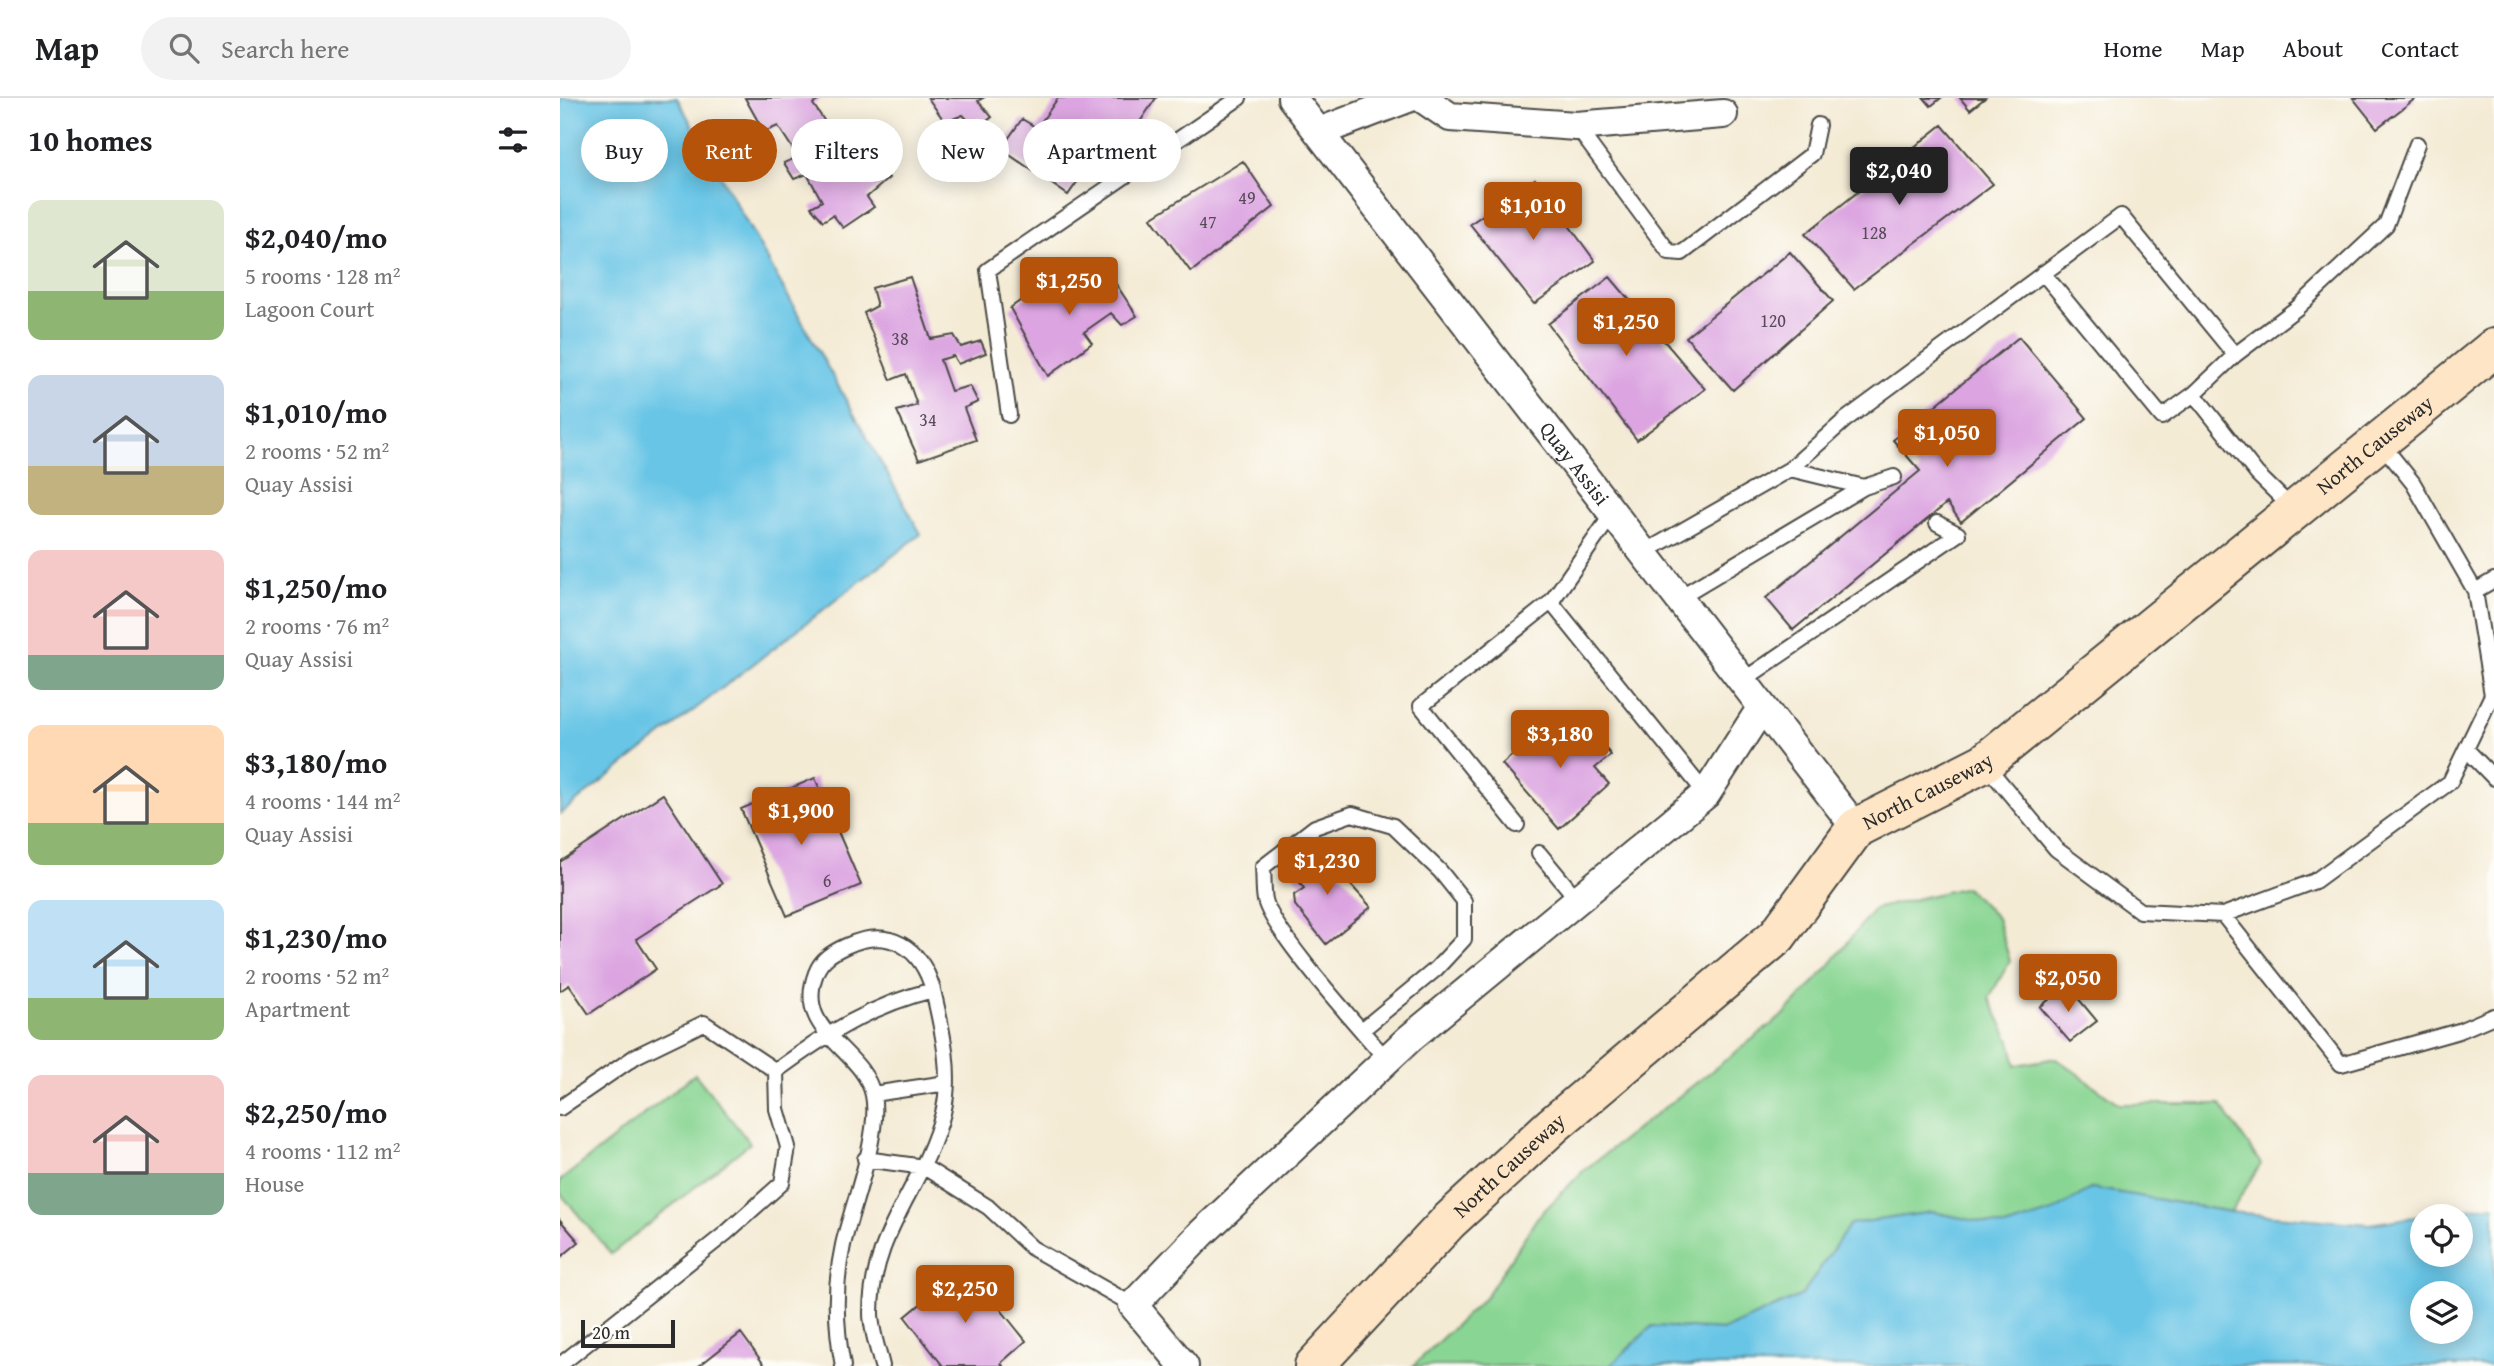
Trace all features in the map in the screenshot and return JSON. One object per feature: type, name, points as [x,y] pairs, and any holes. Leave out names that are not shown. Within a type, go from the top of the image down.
[{"type":"main road","name":"North Causeway","points":[[1314,1366],[1449,1221],[1553,1125],[1777,936],[1856,828],[1984,763],[2494,348]]},
{"type":"street","name":"Quay Assisi","points":[[1292,98],[1856,828]]},
{"type":"street","points":[[1320,132],[1408,98]]},
{"type":"street","points":[[1422,98],[1450,117],[1576,126],[1723,114]]},
{"type":"street","points":[[1184,1366],[1133,1305],[1202,1233],[1386,1059],[1706,794],[1762,707]]},
{"type":"lane","points":[[1009,415],[988,270],[1239,98]]},
{"type":"lane","points":[[1576,126],[1669,252],[1682,253],[1812,154],[1818,125]]},
{"type":"lane","points":[[2043,273],[2162,417],[2194,394],[2235,355],[2297,309],[2386,225],[2417,144]]},
{"type":"lane","points":[[1643,553],[1790,469],[1845,420],[2121,216],[2235,355]]},
{"type":"lane","points":[[2194,394],[2257,474],[2294,510]]},
{"type":"lane","points":[[1984,763],[2056,849],[2140,911],[2223,915],[2315,881],[2450,782],[2493,693],[2475,591],[2413,483],[2379,440]]},
{"type":"lane","points":[[1790,469],[1864,486]]},
{"type":"lane","points":[[1678,598],[1864,486],[1894,477]]},
{"type":"lane","points":[[1517,825],[1421,706],[1551,602],[1613,513]]},
{"type":"lane","points":[[1742,681],[1958,534],[1937,523]]},
{"type":"lane","points":[[2475,591],[2494,580]]},
{"type":"lane","points":[[1551,602],[1706,794]]},
{"type":"lane","points":[[2466,749],[2494,778]]},
{"type":"lane","points":[[1362,1030],[1436,969],[1464,939],[1464,901],[1440,871],[1393,827],[1352,814],[1315,827],[1263,867],[1265,902],[1287,937],[1362,1030],[1386,1059]]},
{"type":"lane","points":[[1539,853],[1577,900]]},
{"type":"lane","points":[[2223,915],[2341,1065],[2459,1031],[2494,1016]]},
{"type":"lane","points":[[843,1366],[837,1339],[835,1296],[842,1246],[873,1124],[873,1094],[857,1067],[826,1034],[813,1010],[810,990],[817,969],[831,953],[864,937],[892,939],[914,952],[928,971],[944,1037],[947,1083],[943,1112],[924,1167],[900,1207],[877,1259],[871,1315],[882,1366]]},
{"type":"lane","points":[[776,1071],[826,1034],[860,1014],[933,990]]},
{"type":"lane","points":[[560,1108],[636,1056],[705,1023],[776,1071]]},
{"type":"lane","points":[[560,1365],[726,1233],[782,1183],[788,1147],[777,1109],[776,1071]]},
{"type":"lane","points":[[873,1094],[947,1083]]},
{"type":"lane","points":[[865,1159],[924,1167],[988,1207],[1032,1248],[1133,1305]]},
{"type":"green space","points":[[1966,887],[1997,918],[2010,961],[1989,998],[2010,1041],[2016,1065],[2056,1058],[2119,1104],[2220,1104],[2261,1164],[2231,1212],[2092,1188],[2050,1214],[2005,1227],[1933,1212],[1850,1224],[1802,1295],[1724,1330],[1652,1326],[1610,1366],[1413,1366],[1487,1295],[1537,1218],[1583,1171],[1786,1013],[1828,967],[1874,909]]},
{"type":"green space","points":[[695,1074],[750,1143],[611,1254],[560,1193],[560,1181]]},
{"type":"water","points":[[560,98],[677,98],[689,119],[682,119],[682,182],[724,182],[921,534],[560,814]]},
{"type":"water","points":[[2092,1188],[2230,1212],[2369,1224],[2410,1218],[2410,1267],[2473,1267],[2473,1208],[2494,1205],[2494,1366],[1610,1366],[1652,1326],[1724,1330],[1802,1295],[1850,1224],[1933,1212],[2005,1227],[2052,1212]]},
{"type":"building","points":[[745,98],[823,98],[813,104],[823,119],[791,119],[791,146],[777,126],[777,119],[757,119]]},
{"type":"building","points":[[928,98],[983,98],[978,101],[992,117],[967,119],[963,115],[943,119]]},
{"type":"building","points":[[1058,98],[1156,98],[1142,119],[1043,119]]},
{"type":"building","points":[[1924,98],[1941,98],[1931,106]]},
{"type":"building","points":[[1960,98],[1985,98],[1970,110]]},
{"type":"building","points":[[2353,98],[2416,98],[2377,128]]},
{"type":"building","points":[[1022,119],[1023,164],[1009,154],[1009,138]]},
{"type":"building","points":[[1942,125],[1993,184],[1854,289],[1805,234]]},
{"type":"building","points":[[791,160],[791,174],[784,163]]},
{"type":"building","points":[[1243,161],[1274,207],[1191,272],[1151,218]]},
{"type":"building","points":[[1535,179],[1595,261],[1534,304],[1470,224]]},
{"type":"building","points":[[811,182],[884,182],[867,197],[874,207],[843,228],[833,215],[823,221],[811,207],[822,201]]},
{"type":"building","points":[[1049,182],[1077,182],[1068,195]]},
{"type":"building","points":[[1790,252],[1833,301],[1733,390],[1686,337]]},
{"type":"building","points":[[1104,266],[1137,316],[1122,325],[1111,313],[1084,332],[1092,343],[1048,376],[1010,308],[1050,280],[1060,294]]},
{"type":"building","points":[[910,277],[931,339],[954,335],[961,347],[981,341],[986,353],[958,364],[953,356],[940,360],[951,391],[970,386],[978,402],[964,408],[976,440],[919,460],[897,411],[917,405],[906,374],[891,380],[864,313],[877,306],[872,288]]},
{"type":"building","points":[[1610,277],[1705,389],[1637,440],[1548,324]]},
{"type":"building","points":[[2019,337],[2087,418],[1961,522],[1947,503],[1793,630],[1766,598],[1920,471],[1893,440]]},
{"type":"building","points":[[1553,720],[1566,735],[1582,720],[1611,755],[1595,768],[1609,784],[1559,829],[1502,764]]},
{"type":"building","points":[[815,778],[861,885],[787,916],[741,809]]},
{"type":"building","points":[[663,794],[722,884],[636,939],[656,969],[589,1014],[569,985],[560,991],[560,862]]},
{"type":"building","points":[[1319,850],[1371,907],[1326,944],[1295,905],[1294,895],[1304,888],[1291,871]]},
{"type":"building","points":[[2067,985],[2097,1021],[2070,1042],[2040,1007]]},
{"type":"building","points":[[560,1220],[579,1242],[560,1258]]},
{"type":"building","points":[[966,1266],[1026,1341],[1001,1363],[1003,1366],[943,1366],[905,1317]]},
{"type":"building","points":[[741,1333],[765,1366],[699,1366]]}]
